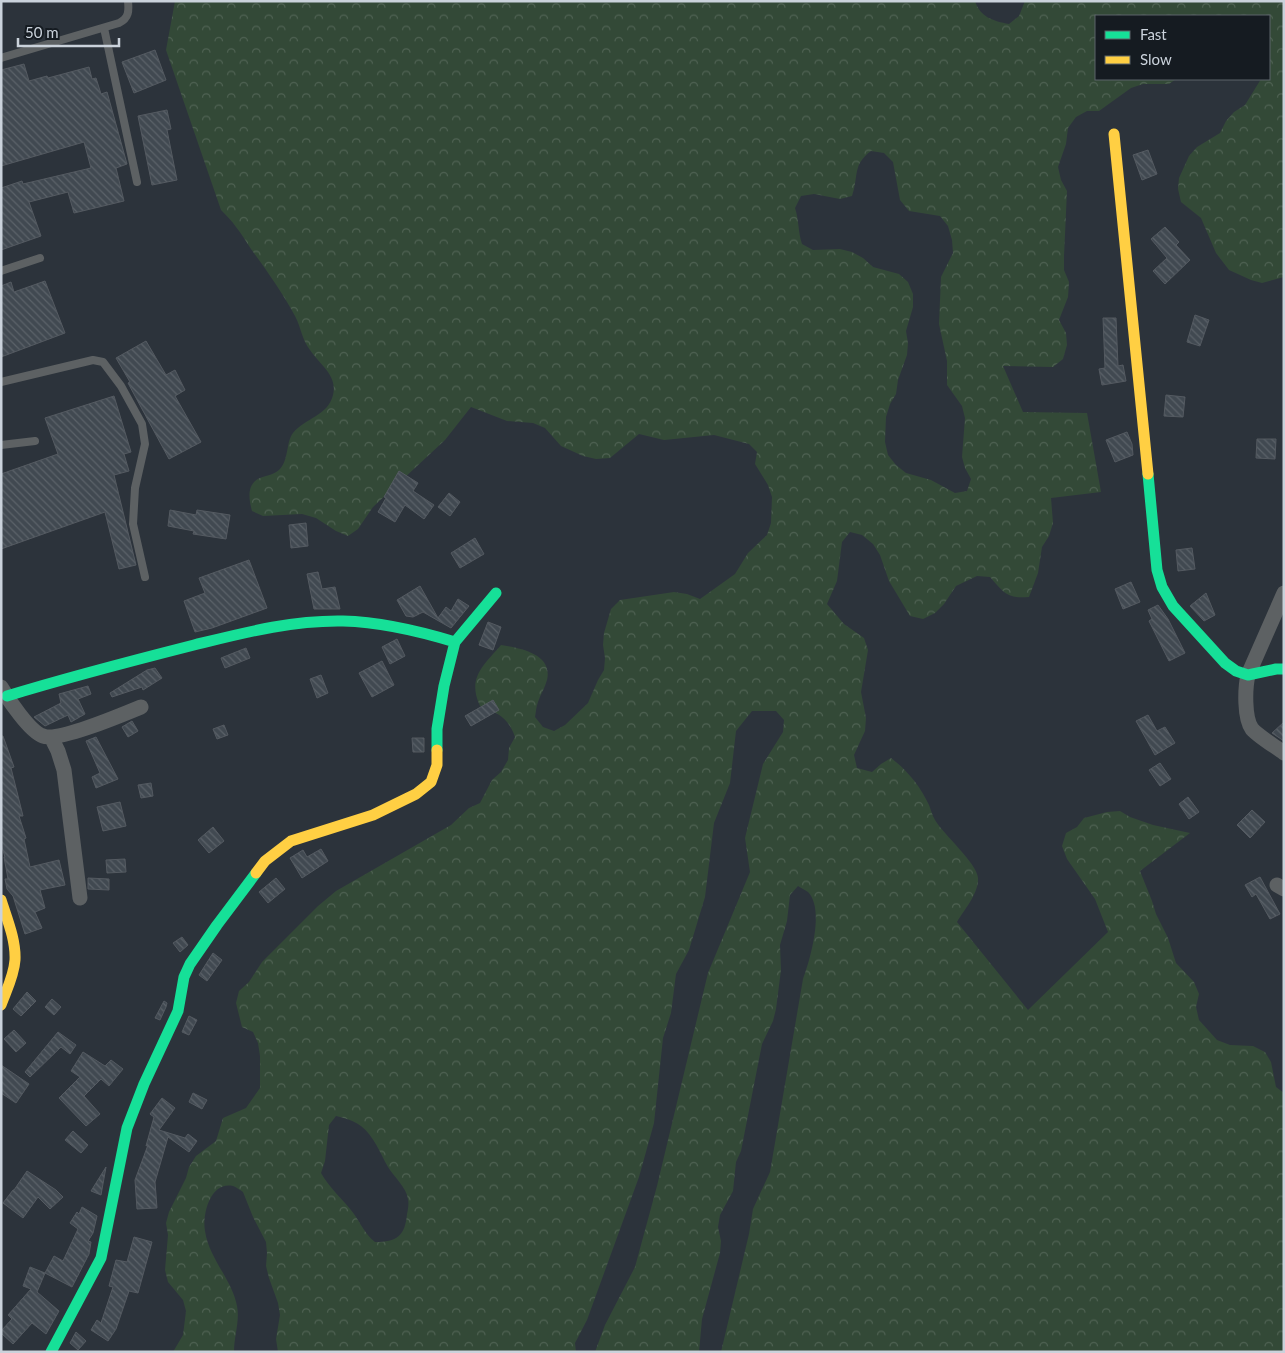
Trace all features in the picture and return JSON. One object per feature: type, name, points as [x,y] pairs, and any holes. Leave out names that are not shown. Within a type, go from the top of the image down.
[{"type":"street","points":[[1114,134],[1156,570],[1162,587],[1173,606],[1225,663],[1236,671],[1248,675],[1276,668],[1284,670]]},
{"type":"street","points":[[52,1352],[101,1258],[127,1128],[144,1084],[178,1011],[184,977],[190,964],[217,924],[265,861],[273,854],[302,836],[372,815],[416,794],[431,782],[437,766],[437,729],[444,686],[455,642],[496,594]]},
{"type":"street","points":[[1282,600],[1248,675],[1246,706],[1252,728],[1284,753]]},
{"type":"street","points":[[141,707],[65,734],[51,737],[42,736],[35,731],[4,692],[222,638],[328,621],[410,628],[455,642]]},
{"type":"street","points":[[51,737],[64,770],[80,898]]},
{"type":"street","points":[[1,900],[12,936],[15,955],[15,962],[1,1005]]},
{"type":"lane","points":[[1,58],[104,28],[124,20],[129,14],[128,1]]},
{"type":"lane","points":[[104,28],[137,182]]},
{"type":"lane","points":[[1,271],[40,258]]},
{"type":"lane","points":[[1,382],[93,360],[103,362],[115,378],[142,424],[145,444],[135,488],[133,524],[145,577]]},
{"type":"lane","points":[[1,446],[35,441]]},
{"type":"green space","points":[[175,1],[975,1],[984,15],[1009,24],[1019,16],[1025,1],[1284,1],[1284,277],[1262,283],[1229,270],[1216,253],[1201,218],[1181,202],[1178,189],[1179,178],[1189,156],[1197,147],[1220,133],[1226,121],[1234,112],[1245,105],[1260,80],[1270,80],[1270,15],[1095,15],[1095,80],[1175,80],[1169,84],[1143,84],[1131,88],[1099,111],[1087,111],[1076,117],[1068,128],[1066,144],[1058,167],[1061,180],[1067,191],[1064,270],[1069,282],[1068,297],[1059,320],[1066,333],[1067,345],[1063,359],[1053,367],[1003,366],[1023,412],[1087,413],[1101,492],[1051,498],[1053,523],[1049,536],[1042,547],[1038,573],[1029,597],[1010,596],[990,577],[977,576],[956,586],[944,604],[935,613],[923,619],[910,616],[889,581],[880,555],[873,544],[862,535],[850,532],[842,542],[837,581],[827,604],[844,624],[864,638],[868,650],[861,692],[866,718],[865,731],[854,755],[857,768],[872,772],[891,758],[918,785],[935,820],[972,865],[978,878],[974,895],[957,922],[1028,1010],[1108,932],[1095,899],[1067,859],[1062,846],[1066,833],[1077,827],[1084,818],[1120,811],[1130,817],[1153,825],[1190,833],[1140,871],[1156,914],[1168,938],[1176,963],[1194,982],[1199,994],[1196,1007],[1199,1020],[1217,1040],[1230,1045],[1253,1046],[1265,1052],[1271,1062],[1276,1087],[1284,1093],[1284,1352],[721,1352],[749,1234],[753,1209],[770,1172],[803,979],[812,948],[816,922],[813,900],[808,892],[798,886],[790,895],[787,921],[780,945],[781,970],[776,1009],[773,1021],[762,1044],[741,1151],[736,1162],[733,1191],[720,1215],[718,1227],[721,1241],[720,1253],[702,1319],[699,1352],[595,1352],[605,1325],[635,1267],[657,1186],[708,973],[750,872],[745,838],[763,764],[783,732],[784,720],[776,711],[752,711],[736,731],[730,783],[714,823],[705,897],[689,950],[676,974],[671,1013],[663,1038],[654,1123],[639,1177],[587,1320],[575,1343],[576,1352],[278,1352],[276,1339],[280,1315],[266,1266],[266,1242],[243,1192],[233,1186],[225,1186],[218,1189],[209,1201],[204,1224],[211,1251],[230,1287],[237,1306],[238,1317],[234,1352],[173,1352],[183,1335],[186,1311],[183,1300],[168,1282],[165,1270],[168,1235],[166,1223],[169,1212],[186,1178],[189,1167],[196,1156],[216,1141],[223,1118],[246,1108],[260,1088],[258,1043],[253,1032],[242,1027],[236,1003],[239,991],[249,982],[262,962],[318,906],[336,891],[451,825],[469,808],[480,803],[492,780],[501,772],[508,760],[509,748],[515,737],[510,725],[502,717],[480,706],[476,696],[476,680],[479,673],[488,659],[501,645],[534,654],[545,664],[548,671],[547,680],[537,704],[535,717],[543,727],[554,731],[565,725],[588,703],[604,670],[604,633],[611,609],[620,600],[674,592],[700,599],[735,574],[748,553],[767,535],[771,523],[772,497],[768,485],[755,464],[757,452],[749,444],[714,435],[664,440],[639,434],[610,458],[596,459],[583,456],[561,446],[545,428],[533,423],[507,421],[471,407],[445,440],[373,507],[358,529],[348,536],[336,531],[316,518],[302,514],[263,516],[252,511],[250,493],[252,484],[260,478],[273,474],[280,469],[285,460],[289,441],[293,433],[326,408],[333,395],[334,388],[327,370],[307,346],[295,316],[280,290],[240,232],[221,210],[166,50]],"holes":[[[871,151],[884,153],[893,162],[900,200],[909,211],[940,216],[948,226],[952,240],[953,253],[941,277],[939,324],[947,361],[947,385],[962,406],[965,418],[962,457],[971,479],[967,491],[955,493],[931,480],[906,473],[888,455],[885,442],[886,417],[890,404],[896,394],[898,380],[907,355],[906,331],[913,307],[913,294],[908,282],[899,274],[873,267],[863,258],[852,252],[840,249],[813,250],[802,244],[795,208],[801,196],[814,194],[840,199],[852,196],[858,166],[861,161]],[[336,1116],[355,1122],[366,1130],[407,1195],[408,1209],[404,1228],[402,1233],[389,1241],[375,1242],[321,1173],[325,1161],[329,1125]]]},
{"type":"building","points":[[155,50],[166,80],[134,93],[122,62]]},
{"type":"building","points":[[24,64],[29,81],[89,67],[92,79],[96,78],[101,94],[107,92],[127,164],[116,168],[124,201],[74,213],[68,192],[29,202],[41,236],[1,250],[1,188],[22,181],[23,184],[91,168],[84,142],[1,166],[1,70]]},
{"type":"building","points":[[167,110],[171,129],[167,130],[177,180],[152,185],[138,116]]},
{"type":"building","points":[[1148,150],[1157,174],[1142,180],[1133,155]]},
{"type":"building","points":[[1165,227],[1179,242],[1176,245],[1190,260],[1165,284],[1153,271],[1167,258],[1151,239]]},
{"type":"building","points":[[45,281],[65,333],[1,357],[1,286],[11,282],[14,292]]},
{"type":"building","points":[[1195,315],[1209,320],[1200,346],[1187,342]]},
{"type":"building","points":[[1103,318],[1116,318],[1118,366],[1123,365],[1126,381],[1102,385],[1099,369],[1105,368]]},
{"type":"building","points":[[146,341],[166,375],[175,370],[185,390],[175,396],[201,442],[169,459],[116,358]]},
{"type":"building","points":[[1166,395],[1185,397],[1183,417],[1164,416]]},
{"type":"building","points":[[114,396],[131,452],[124,454],[129,471],[114,475],[136,565],[119,569],[105,512],[1,549],[1,474],[58,454],[45,418]]},
{"type":"building","points":[[1127,432],[1132,444],[1133,455],[1115,462],[1106,440]]},
{"type":"building","points":[[1257,439],[1276,439],[1275,459],[1256,458]]},
{"type":"building","points":[[399,471],[418,483],[413,491],[434,505],[424,519],[405,505],[395,522],[378,512]]},
{"type":"building","points":[[449,493],[460,502],[450,516],[438,507]]},
{"type":"building","points":[[170,510],[196,515],[197,510],[230,515],[226,539],[193,534],[194,531],[168,526]]},
{"type":"building","points":[[306,523],[308,546],[291,548],[289,525]]},
{"type":"building","points":[[475,538],[484,554],[460,568],[451,553]]},
{"type":"building","points":[[1192,548],[1195,569],[1178,571],[1176,550]]},
{"type":"building","points":[[249,560],[267,608],[212,628],[195,632],[184,601],[205,593],[199,578]]},
{"type":"building","points":[[318,572],[322,589],[335,587],[340,609],[314,609],[307,574]]},
{"type":"building","points":[[1131,582],[1140,602],[1123,609],[1115,589]]},
{"type":"building","points":[[420,586],[438,618],[446,607],[451,611],[458,599],[469,606],[451,628],[423,612],[413,617],[406,616],[397,600]]},
{"type":"building","points":[[1206,593],[1215,615],[1204,621],[1190,606]]},
{"type":"building","points":[[1158,605],[1168,619],[1185,653],[1169,661],[1149,621],[1152,619],[1148,610]]},
{"type":"building","points":[[488,622],[501,627],[493,650],[479,645]]},
{"type":"building","points":[[397,639],[405,656],[390,664],[382,647]]},
{"type":"building","points":[[246,648],[250,658],[225,668],[221,658]]},
{"type":"building","points":[[382,661],[394,685],[372,697],[359,673]]},
{"type":"building","points":[[155,668],[162,678],[143,690],[142,687],[112,697],[110,693],[147,670]]},
{"type":"building","points":[[321,675],[328,693],[317,698],[310,679]]},
{"type":"building","points":[[88,686],[91,694],[78,699],[85,714],[71,722],[68,715],[45,726],[34,717],[61,703],[59,694]]},
{"type":"building","points":[[493,700],[499,710],[471,726],[465,716]]},
{"type":"building","points":[[1148,715],[1157,731],[1165,727],[1175,743],[1155,755],[1136,721]]},
{"type":"building","points":[[132,721],[138,731],[128,737],[122,727]]},
{"type":"building","points":[[1284,722],[1284,741],[1272,733]]},
{"type":"building","points":[[224,725],[228,735],[217,739],[213,729]]},
{"type":"building","points":[[1,736],[3,736],[14,767],[11,768],[23,816],[19,816],[26,838],[24,839],[30,867],[59,860],[65,885],[40,890],[45,908],[35,912],[42,928],[25,934],[13,896],[7,889],[5,879],[8,879],[1,844]]},
{"type":"building","points":[[96,737],[118,779],[96,788],[92,777],[100,773],[86,741]]},
{"type":"building","points":[[412,738],[424,738],[424,752],[413,752]]},
{"type":"building","points":[[1160,763],[1171,779],[1160,786],[1149,770]]},
{"type":"building","points":[[151,783],[153,796],[141,798],[138,785]]},
{"type":"building","points":[[1188,797],[1199,812],[1189,819],[1179,804]]},
{"type":"building","points":[[120,802],[126,826],[103,831],[97,807]]},
{"type":"building","points":[[1252,810],[1265,822],[1250,838],[1237,825]]},
{"type":"building","points":[[213,827],[224,841],[209,853],[198,840]]},
{"type":"building","points":[[321,849],[328,861],[302,878],[290,858],[303,850],[307,857]]},
{"type":"building","points":[[125,859],[126,872],[107,873],[106,860]]},
{"type":"building","points":[[1260,877],[1280,914],[1270,919],[1256,894],[1252,897],[1245,885]]},
{"type":"building","points":[[88,878],[109,879],[109,890],[88,889]]},
{"type":"building","points":[[276,878],[285,889],[268,903],[259,892]]},
{"type":"building","points":[[182,937],[188,945],[180,952],[173,943]]},
{"type":"building","points":[[213,953],[222,960],[207,981],[199,975]]},
{"type":"building","points":[[27,992],[36,1001],[21,1016],[13,1009]]},
{"type":"building","points":[[52,999],[61,1007],[54,1015],[45,1007]]},
{"type":"building","points":[[164,1001],[167,1003],[160,1020],[155,1018]]},
{"type":"building","points":[[189,1016],[197,1020],[189,1035],[182,1032]]},
{"type":"building","points":[[14,1030],[26,1043],[16,1052],[4,1039]]},
{"type":"building","points":[[58,1032],[76,1045],[70,1054],[61,1047],[30,1077],[25,1072]]},
{"type":"building","points":[[83,1052],[105,1066],[111,1060],[123,1069],[109,1086],[101,1079],[84,1096],[100,1114],[86,1126],[59,1098],[80,1077],[71,1071]]},
{"type":"building","points":[[1,1065],[29,1084],[16,1103],[1,1093]]},
{"type":"building","points":[[193,1093],[207,1100],[202,1109],[189,1102]]},
{"type":"building","points":[[162,1098],[175,1108],[159,1130],[185,1138],[188,1134],[197,1141],[189,1152],[168,1137],[155,1182],[157,1208],[137,1209],[135,1180],[148,1145],[146,1146],[154,1117],[150,1114]]},
{"type":"building","points":[[73,1131],[88,1145],[81,1153],[65,1140]]},
{"type":"building","points":[[106,1167],[101,1195],[91,1191]]},
{"type":"building","points":[[27,1171],[56,1190],[63,1197],[50,1209],[38,1197],[23,1218],[3,1203]]},
{"type":"building","points":[[82,1207],[97,1216],[93,1233],[88,1241],[91,1242],[89,1254],[72,1287],[45,1273],[54,1256],[63,1261],[78,1229],[70,1223],[77,1212],[79,1214]]},
{"type":"building","points":[[134,1237],[152,1242],[138,1293],[129,1291],[116,1329],[108,1341],[91,1330],[97,1320],[101,1323],[113,1287],[109,1286],[116,1260],[127,1262]]},
{"type":"building","points":[[30,1267],[45,1273],[37,1292],[59,1311],[46,1334],[32,1323],[13,1344],[1,1331],[12,1319],[8,1315],[31,1289],[23,1286]]},
{"type":"building","points":[[76,1332],[86,1341],[78,1350],[70,1343]]},
{"type":"traffic: fast","points":[[1148,474],[1157,570],[1162,587],[1173,606],[1225,663],[1236,671],[1248,675],[1284,669]]},
{"type":"traffic: fast","points":[[437,750],[437,729],[444,686],[455,642],[496,593]]},
{"type":"traffic: fast","points":[[7,696],[194,645],[286,625],[324,621],[372,623],[414,631],[455,642]]},
{"type":"traffic: fast","points":[[51,1352],[101,1258],[127,1128],[144,1084],[178,1011],[184,977],[190,964],[256,873]]},
{"type":"traffic: slow","points":[[1114,134],[1148,474]]},
{"type":"traffic: slow","points":[[256,873],[265,861],[291,841],[373,815],[416,794],[431,782],[437,765],[437,750]]},
{"type":"traffic: slow","points":[[1,900],[13,937],[15,952],[11,978],[1,1005]]}]
